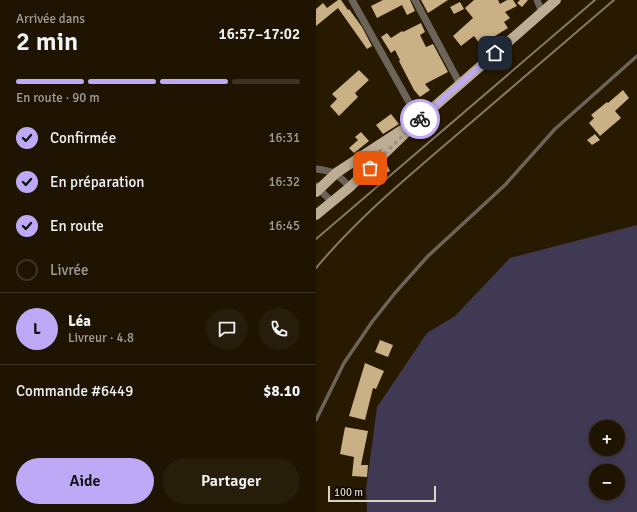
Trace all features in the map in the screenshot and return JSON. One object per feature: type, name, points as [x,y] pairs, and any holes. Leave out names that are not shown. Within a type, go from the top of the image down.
[{"type":"main road","points":[[316,215],[350,187],[419,120],[556,0]]},
{"type":"main road","points":[[317,189],[336,173],[419,120]]},
{"type":"street","points":[[352,0],[419,120]]},
{"type":"street","points":[[415,0],[460,84]]},
{"type":"street","points":[[537,0],[542,12]]},
{"type":"street","points":[[316,169],[336,173],[350,187]]},
{"type":"street","points":[[317,189],[332,202]]},
{"type":"lane","points":[[316,420],[344,363],[372,322],[395,293],[428,256],[505,185],[555,129],[637,56]]},
{"type":"shaded area","points":[[637,225],[637,512],[367,512],[366,489],[377,407],[427,333],[455,316],[510,258]]},
{"type":"building","points":[[338,0],[341,0],[348,10],[349,9],[362,27],[372,46],[367,49],[338,8],[316,26],[316,9],[323,3],[327,8]]},
{"type":"building","points":[[383,0],[410,0],[415,11],[407,15],[402,5],[377,18],[371,6]]},
{"type":"building","points":[[421,0],[448,0],[428,13]]},
{"type":"building","points":[[474,0],[498,0],[500,4],[507,0],[513,0],[517,6],[505,12],[510,18],[504,22],[508,28],[495,36],[496,38],[483,48],[474,36],[461,46],[453,36],[473,18],[465,8]]},
{"type":"building","points":[[520,0],[528,0],[522,7],[517,3]]},
{"type":"building","points":[[460,2],[464,9],[454,14],[450,7]]},
{"type":"building","points":[[421,23],[425,32],[420,35],[426,47],[433,44],[448,72],[425,84],[430,90],[420,97],[414,90],[395,50],[391,53],[381,37],[387,33],[391,38],[402,31],[403,32]]},
{"type":"building","points":[[359,70],[369,80],[355,93],[358,97],[339,116],[330,106],[337,99],[332,94]]},
{"type":"building","points":[[623,90],[629,98],[615,111],[621,118],[600,136],[589,123],[594,118],[591,115]]},
{"type":"building","points":[[391,114],[399,124],[383,134],[376,125]]},
{"type":"building","points":[[361,132],[369,141],[354,153],[349,148],[358,140],[355,137]]},
{"type":"building","points":[[595,134],[600,140],[592,145],[587,140]]},
{"type":"building","points":[[387,165],[390,171],[383,175],[380,169]]},
{"type":"building","points":[[380,340],[393,345],[388,357],[375,352]]},
{"type":"building","points":[[365,363],[384,371],[376,389],[373,388],[365,420],[349,416]]},
{"type":"building","points":[[345,427],[368,431],[361,465],[368,465],[367,477],[352,476],[354,457],[340,454]]},
{"type":"railway","points":[[316,239],[595,0]]},
{"type":"railway","points":[[316,268],[348,233],[399,184],[614,0]]},
{"type":"way so far","points":[[370,168],[420,119]]},
{"type":"route","points":[[420,119],[495,53]]}]
